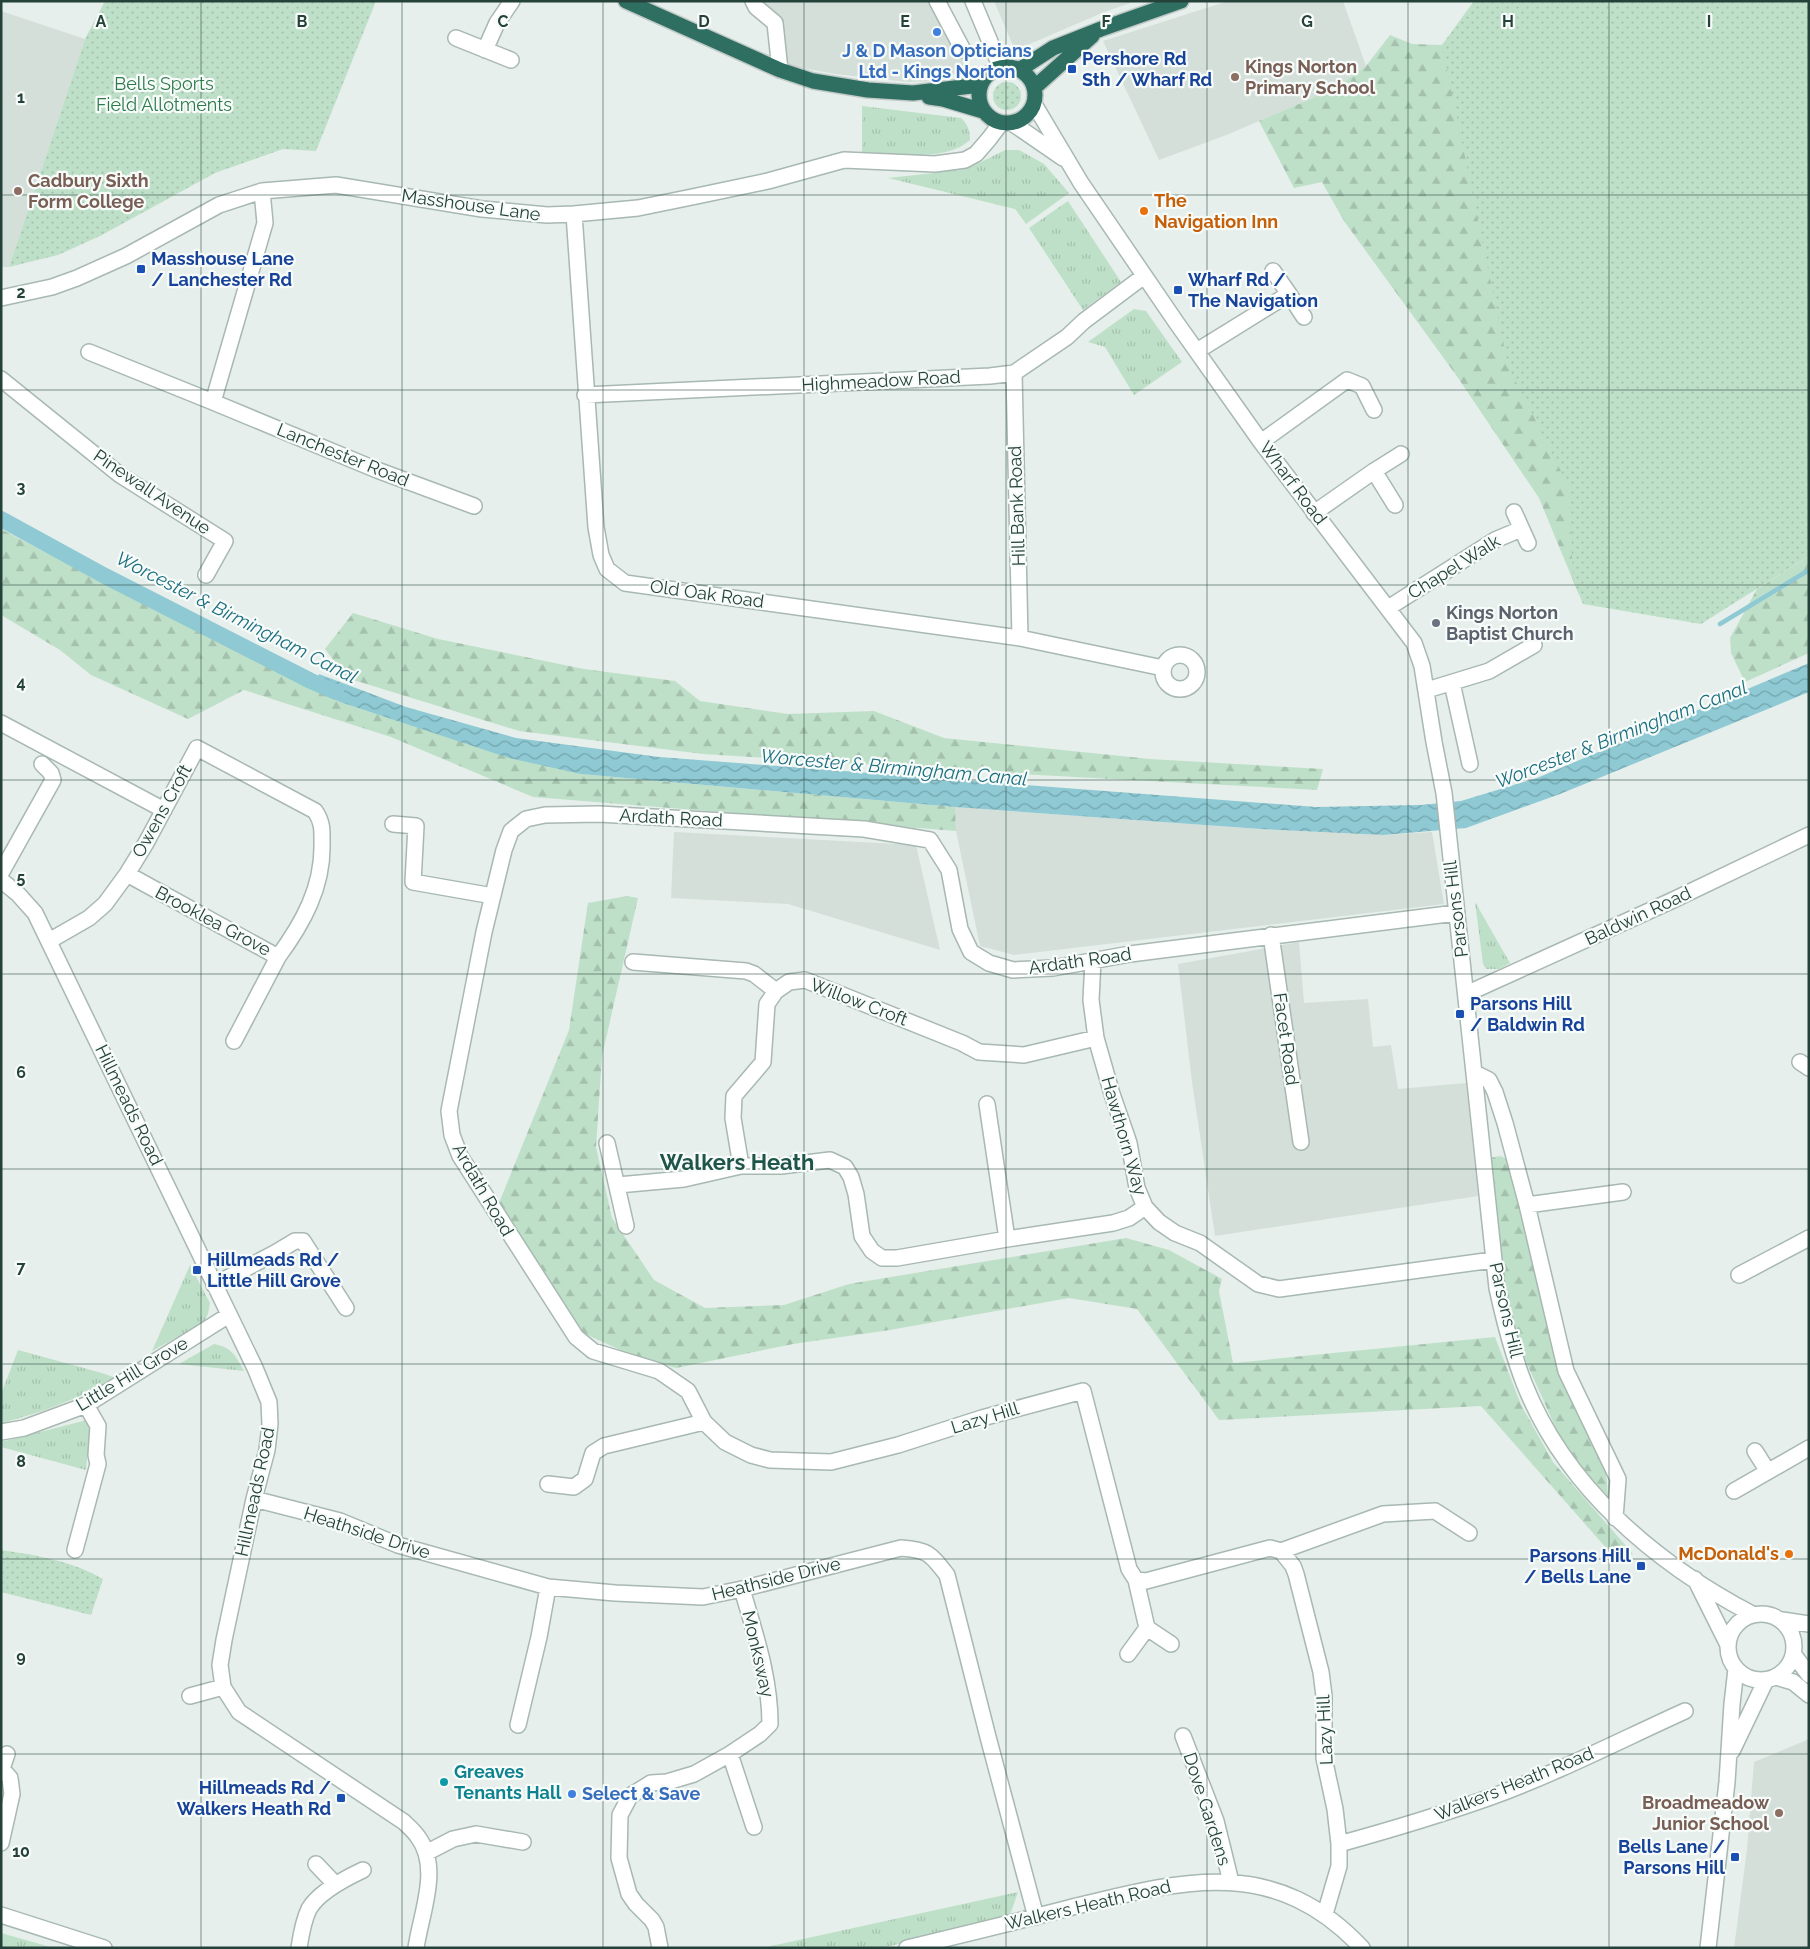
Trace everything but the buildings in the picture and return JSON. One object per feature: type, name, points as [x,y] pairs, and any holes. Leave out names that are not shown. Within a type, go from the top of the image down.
[{"type":"highway","points":[[626,1],[780,70],[813,81],[868,90],[913,93],[943,99],[983,111],[988,116],[1006,123],[1026,116],[1034,96],[1101,29]]},
{"type":"highway","points":[[1019,70],[1053,48],[1181,1]]},
{"type":"highway","points":[[983,111],[978,94],[980,85],[985,77],[993,71],[1002,68],[1019,70],[1031,81],[1034,96]]},
{"type":"highway","points":[[913,93],[980,85]]},
{"type":"street","points":[[485,50],[498,23],[512,1]]},
{"type":"street","points":[[753,1],[756,7],[775,23],[780,70]]},
{"type":"street","points":[[937,1],[963,50]]},
{"type":"street","points":[[973,1],[1002,68]]},
{"type":"street","points":[[456,38],[511,60]]},
{"type":"street","name":"Wharf Road","points":[[1034,96],[1066,160],[1144,276],[1261,442],[1414,643],[1422,666],[1427,690],[1434,742],[1444,793],[1448,834]]},
{"type":"street","name":"Wharf Road","points":[[1006,123],[1066,160]]},
{"type":"street","name":"Masshouse Lane","points":[[1,298],[52,287],[77,278],[126,256],[219,205],[262,191],[336,185],[482,209],[547,215],[574,214],[638,208],[683,199],[768,181],[844,160],[934,164],[965,160],[976,154],[1006,123]]},
{"type":"street","points":[[214,402],[265,223],[262,191]]},
{"type":"street","name":"Old Oak Road","points":[[574,214],[597,537],[601,555],[607,569],[625,583],[1020,638],[1163,668]]},
{"type":"street","points":[[1273,271],[1304,317]]},
{"type":"street","name":"Highmeadow Road","points":[[586,395],[1014,373],[1067,337],[1084,321],[1144,276]]},
{"type":"street","points":[[1197,351],[1289,294]]},
{"type":"street","name":"Lanchester Road","points":[[89,352],[386,473],[474,506]]},
{"type":"street","name":"Hill Bank Road","points":[[1014,373],[1020,638]]},
{"type":"street","name":"Pinewall Avenue","points":[[1,379],[120,475],[226,541],[206,575]]},
{"type":"street","points":[[1261,442],[1347,380],[1362,386],[1374,410]]},
{"type":"street","points":[[1314,512],[1401,454]]},
{"type":"street","points":[[1374,471],[1395,505]]},
{"type":"street","name":"Chapel Walk","points":[[1514,512],[1528,543]]},
{"type":"street","name":"Chapel Walk","points":[[1388,608],[1495,540],[1521,529]]},
{"type":"street","points":[[1427,690],[1452,684],[1489,671],[1534,645]]},
{"type":"street","points":[[1452,684],[1470,764]]},
{"type":"street","points":[[1,723],[164,810]]},
{"type":"street","name":"Owens Croft","points":[[49,941],[89,918],[105,904],[127,874],[197,748]]},
{"type":"street","name":"Brooklea Grove","points":[[127,874],[278,957],[293,938],[313,900],[323,863],[322,822],[315,811],[197,748]]},
{"type":"street","points":[[1,873],[53,780],[51,773],[42,764]]},
{"type":"street","name":"Ardath Road","points":[[704,1422],[688,1391],[659,1372],[593,1350],[576,1337],[480,1190],[460,1156],[452,1135],[449,1111],[484,932],[504,850],[511,832],[526,819],[545,815],[599,814],[864,829],[930,840],[949,870],[960,929],[971,952],[989,963],[1013,970],[1053,968],[1130,954],[1456,913]]},
{"type":"street","points":[[393,824],[416,826],[413,882],[493,896]]},
{"type":"street","name":"Parsons Hill","points":[[1448,834],[1475,1073],[1496,1288],[1507,1333],[1524,1383],[1561,1453],[1615,1518],[1662,1556],[1752,1614]]},
{"type":"street","name":"Baldwin Road","points":[[1466,994],[1662,905],[1809,835]]},
{"type":"street","name":"Hillmeads Road","points":[[1,880],[18,894],[35,913],[121,1088],[214,1285],[256,1368],[269,1402],[270,1424],[267,1450],[254,1499],[224,1640],[220,1665],[223,1687],[239,1712],[404,1822],[418,1837],[426,1853],[429,1870],[416,1948]]},
{"type":"street","name":"Facet Road","points":[[1271,935],[1301,1142]]},
{"type":"street","points":[[234,1041],[278,957]]},
{"type":"street","name":"Hawthorn Way","points":[[1094,960],[1091,1000],[1096,1038],[1112,1094],[1129,1143],[1137,1188],[1145,1207],[1159,1222],[1175,1233],[1200,1243],[1258,1284],[1279,1289],[1493,1260]]},
{"type":"street","points":[[633,962],[746,971],[754,974],[776,991],[767,1004],[763,1062],[734,1096],[733,1118],[741,1166]]},
{"type":"street","name":"Willow Croft","points":[[776,991],[789,982],[804,980],[962,1043],[979,1052],[1024,1055],[1096,1038]]},
{"type":"street","points":[[1475,1073],[1489,1080],[1495,1092],[1527,1205],[1566,1372],[1618,1479],[1615,1518]]},
{"type":"street","points":[[988,1104],[1007,1238]]},
{"type":"street","points":[[607,1143],[626,1226]]},
{"type":"street","points":[[618,1185],[684,1179],[741,1166],[781,1166],[830,1160],[845,1167],[851,1178],[856,1194],[862,1236],[872,1251],[882,1258],[897,1258],[1007,1238],[1113,1223],[1129,1218],[1145,1207]]},
{"type":"street","points":[[1527,1205],[1623,1192]]},
{"type":"street","points":[[1739,1275],[1809,1238]]},
{"type":"street","points":[[214,1285],[275,1253],[295,1240],[303,1242],[346,1308]]},
{"type":"street","name":"Little Hill Grove","points":[[1,1432],[24,1428],[86,1405],[229,1315]]},
{"type":"street","name":"Lazy Hill","points":[[704,1422],[725,1442],[751,1455],[770,1460],[831,1462],[898,1445],[982,1418],[1084,1391],[1129,1569],[1136,1580],[1147,1628]]},
{"type":"street","points":[[75,1550],[98,1464],[96,1455],[98,1426],[86,1405]]},
{"type":"street","points":[[548,1484],[574,1487],[585,1479],[593,1452],[604,1446],[704,1422]]},
{"type":"street","points":[[1734,1491],[1767,1470],[1809,1448]]},
{"type":"street","points":[[1755,1451],[1767,1470]]},
{"type":"street","name":"Heathside Drive","points":[[254,1499],[340,1521],[398,1545],[548,1587],[615,1593],[703,1597],[742,1589],[901,1548],[921,1550],[935,1559],[947,1575],[1036,1917]]},
{"type":"street","points":[[1136,1580],[1146,1581],[1270,1548],[1281,1550],[1383,1514],[1435,1511],[1470,1532]]},
{"type":"street","name":"Lazy Hill","points":[[1281,1550],[1293,1566],[1296,1574],[1321,1672],[1324,1696],[1324,1758],[1336,1809],[1339,1844],[1339,1866],[1324,1914]]},
{"type":"street","name":"Parsons Hill","points":[[1695,1579],[1728,1645]]},
{"type":"street","points":[[518,1725],[539,1637],[548,1587]]},
{"type":"street","name":"Monksway","points":[[660,1948],[656,1927],[652,1920],[629,1894],[619,1858],[620,1815],[630,1796],[651,1783],[667,1782],[694,1774],[730,1754],[760,1734],[770,1724],[770,1701],[766,1672],[742,1589]]},
{"type":"street","points":[[1809,1624],[1782,1620],[1773,1615],[1763,1613],[1752,1614],[1740,1620],[1731,1632],[1728,1645],[1731,1662],[1736,1669],[1750,1678],[1793,1682],[1809,1695]]},
{"type":"street","points":[[1782,1620],[1793,1635],[1809,1675]]},
{"type":"street","points":[[1128,1654],[1147,1628],[1171,1644]]},
{"type":"street","points":[[1729,1757],[1771,1679],[1788,1667],[1799,1650]]},
{"type":"street","points":[[1708,1948],[1729,1757],[1736,1669]]},
{"type":"street","points":[[190,1696],[223,1687]]},
{"type":"street","name":"Walkers Heath Road","points":[[1339,1844],[1396,1829],[1491,1797],[1685,1711]]},
{"type":"street","name":"Dove Gardens","points":[[1183,1736],[1216,1821],[1231,1882]]},
{"type":"street","points":[[1,1842],[12,1794],[10,1778],[2,1769],[8,1754]]},
{"type":"street","points":[[730,1754],[754,1827]]},
{"type":"street","points":[[426,1853],[453,1839],[476,1834],[523,1842]]},
{"type":"street","points":[[316,1864],[335,1884]]},
{"type":"street","points":[[299,1948],[310,1908],[335,1884],[362,1870]]},
{"type":"street","name":"Walkers Heath Road","points":[[907,1948],[1129,1893],[1173,1884],[1210,1881],[1231,1882],[1288,1895],[1324,1914],[1362,1948]]},
{"type":"street","points":[[1,1915],[104,1948]]},
{"type":"shaded area","points":[[763,1],[932,1],[963,57],[967,68],[941,81],[908,82],[835,74],[787,65],[779,20]]},
{"type":"shaded area","points":[[994,1],[1136,1],[1102,13],[1025,46],[1014,48]]},
{"type":"shaded area","name":"Kings Norton Primary School","points":[[1228,1],[1343,1],[1366,66],[1334,89],[1229,134],[1159,160],[1103,41]]},
{"type":"shaded area","name":"Cadbury Sixth Form College","points":[[1,11],[85,39],[9,267],[1,267]]},
{"type":"shaded area","points":[[955,807],[1261,829],[1383,835],[1432,832],[1444,904],[1014,955],[980,946],[956,831]]},
{"type":"shaded area","points":[[674,832],[916,845],[940,950],[788,904],[671,898]]},
{"type":"shaded area","points":[[1299,942],[1304,1003],[1368,999],[1373,1047],[1391,1045],[1398,1089],[1466,1083],[1478,1196],[1215,1236],[1192,1082],[1178,964]]},
{"type":"shaded area","name":"Broadmeadow Junior School","points":[[1809,1739],[1809,1948],[1734,1948],[1747,1849],[1754,1762]]},
{"type":"green space","name":"Bells Sports Field Allotments","points":[[105,1],[376,1],[316,151],[283,149],[215,173],[100,236],[58,255],[9,267],[85,39]]},
{"type":"green space","points":[[1474,1],[1809,1],[1809,556],[1701,624],[1583,604],[1573,580],[1569,487],[1508,366],[1442,45]]},
{"type":"green space","points":[[1390,35],[1412,44],[1442,45],[1462,64],[1579,214],[1579,595],[1539,498],[1456,375],[1344,221],[1322,182],[1294,188],[1259,121],[1334,89],[1366,66]]},
{"type":"green space","points":[[1007,82],[1017,86],[1021,96],[1017,106],[1007,110],[997,106],[993,96],[997,86]]},
{"type":"green space","points":[[862,106],[961,118],[968,128],[970,140],[947,152],[933,154],[904,155],[862,152]]},
{"type":"green space","points":[[1005,150],[1019,150],[1044,164],[1069,193],[1026,224],[1015,209],[888,178],[973,166]]},
{"type":"green space","points":[[1068,201],[1121,282],[1083,310],[1029,228]]},
{"type":"green space","points":[[1134,309],[1146,311],[1182,362],[1134,395],[1105,347],[1088,342]]},
{"type":"green space","points":[[1,529],[340,702],[395,720],[581,774],[955,807],[956,831],[533,797],[391,737],[244,690],[188,719],[91,675],[60,650],[1,615]]},
{"type":"green space","points":[[1809,556],[1809,653],[1745,682],[1731,653],[1730,638],[1757,589]]},
{"type":"green space","points":[[353,613],[438,639],[584,669],[675,681],[700,701],[788,714],[874,711],[944,738],[1150,759],[1323,769],[1317,790],[703,754],[519,731],[347,678],[325,649]]},
{"type":"green space","points":[[627,896],[638,898],[602,1056],[596,1147],[612,1218],[654,1280],[705,1308],[784,1305],[849,1284],[1126,1238],[1169,1250],[1222,1279],[1219,1291],[1233,1363],[1495,1337],[1521,1405],[1553,1462],[1633,1554],[1615,1558],[1481,1406],[1219,1420],[1137,1309],[1069,1298],[890,1330],[793,1344],[676,1368],[629,1354],[581,1332],[499,1203],[569,1030],[588,903]]},
{"type":"green space","points":[[1475,902],[1510,963],[1499,969],[1486,969],[1483,964]]},
{"type":"green space","points":[[1500,1156],[1510,1160],[1561,1377],[1606,1473],[1608,1496],[1567,1453],[1515,1337],[1504,1280],[1489,1158]]},
{"type":"green space","points":[[190,1265],[210,1303],[208,1314],[203,1323],[152,1351]]},
{"type":"green space","points":[[214,1344],[225,1347],[233,1353],[244,1371],[179,1364]]},
{"type":"green space","points":[[18,1350],[116,1378],[60,1404],[31,1415],[1,1423],[1,1394]]},
{"type":"green space","points":[[87,1420],[90,1428],[86,1470],[1,1447],[1,1442]]},
{"type":"green space","points":[[1,1550],[66,1563],[103,1579],[91,1615],[1,1592]]},
{"type":"green space","points":[[1018,1892],[1010,1915],[990,1922],[882,1948],[762,1948]]},
{"type":"green space","points":[[1,1933],[54,1948],[1,1948]]},
{"type":"water","points":[[1809,663],[1809,692],[1560,794],[1466,828],[1383,835],[1261,829],[955,807],[581,774],[509,758],[340,702],[314,689],[319,674],[406,707],[516,738],[659,757],[1316,807],[1421,805],[1461,801],[1537,778]]},
{"type":"waterway","name":"Worcester & Birmingham Canal","points":[[1,519],[105,576],[336,692]]},
{"type":"waterway","points":[[1720,624],[1809,570]]},
{"type":"place","name":"J & D Mason Opticians Ltd - Kings Norton","points":[[937,32]]},
{"type":"place","name":"Pershore Rd Sth / Wharf Rd","points":[[1072,69]]},
{"type":"place","name":"Kings Norton Primary School","points":[[1235,77]]},
{"type":"place","name":"Cadbury Sixth Form College","points":[[18,191]]},
{"type":"place","name":"The Navigation Inn","points":[[1144,211]]},
{"type":"place","name":"Masshouse Lane / Lanchester Rd","points":[[141,269]]},
{"type":"place","name":"Wharf Rd / The Navigation","points":[[1178,290]]},
{"type":"place","name":"Kings Norton Baptist Church","points":[[1436,623]]},
{"type":"place","name":"Parsons Hill / Baldwin Rd","points":[[1460,1014]]},
{"type":"place","name":"Hillmeads Rd / Little Hill Grove","points":[[197,1270]]},
{"type":"place","name":"McDonald's","points":[[1789,1554]]},
{"type":"place","name":"Parsons Hill / Bells Lane","points":[[1641,1566]]},
{"type":"place","name":"Greaves Tenants Hall","points":[[444,1782]]},
{"type":"place","name":"Select & Save","points":[[572,1794]]},
{"type":"place","name":"Hillmeads Rd / Walkers Heath Rd","points":[[341,1798]]},
{"type":"place","name":"Broadmeadow Junior School","points":[[1779,1813]]},
{"type":"place","name":"Bells Lane / Parsons Hill","points":[[1735,1857]]},
{"type":"district","name":"Walkers Heath","points":[[737,1162]]}]
